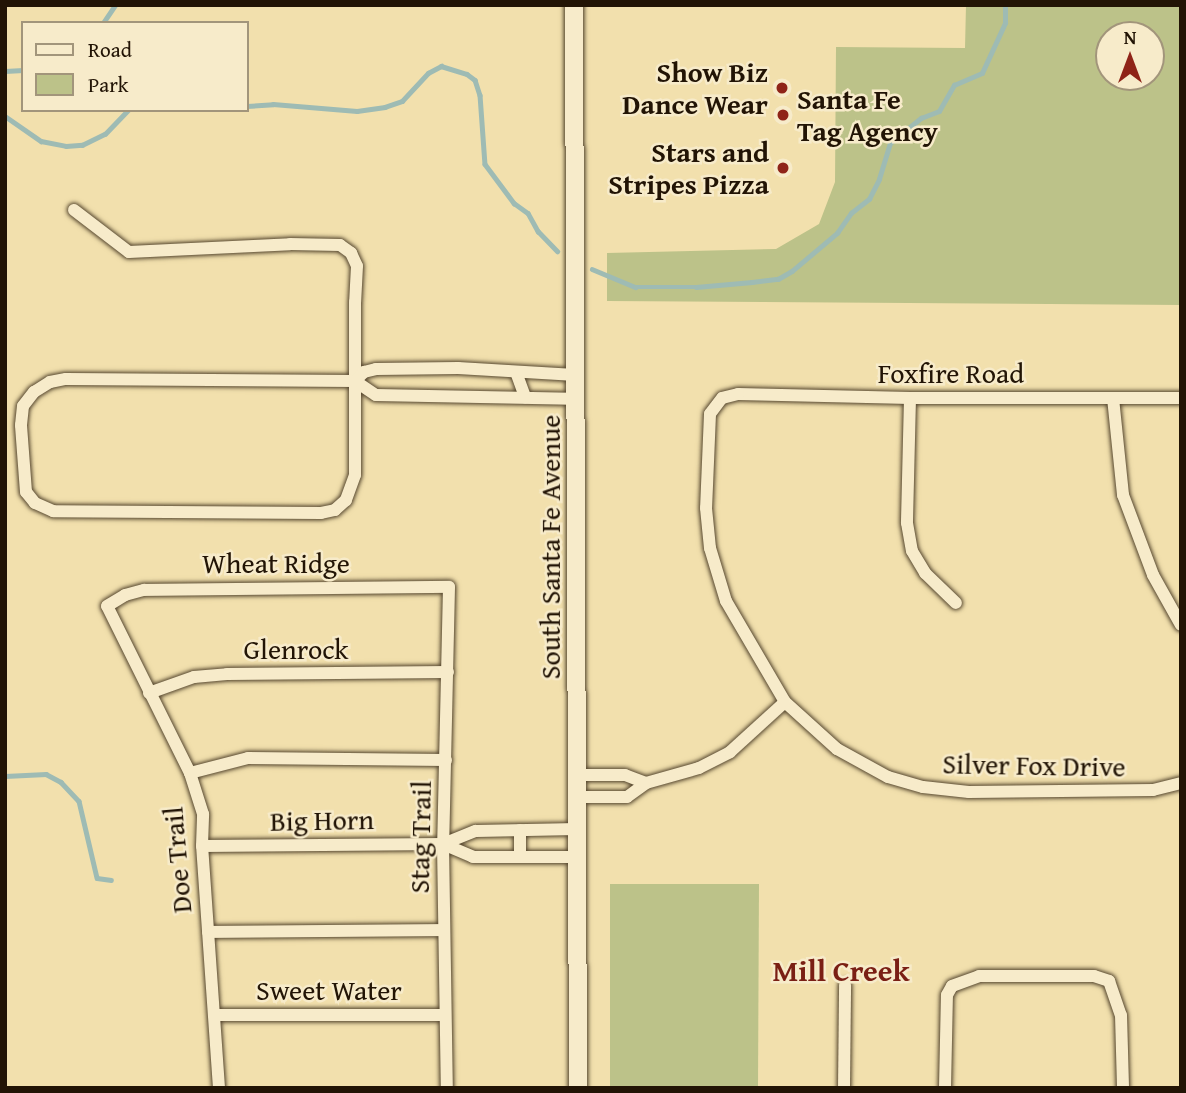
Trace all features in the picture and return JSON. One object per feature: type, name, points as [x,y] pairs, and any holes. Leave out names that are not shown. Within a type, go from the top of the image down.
[{"type":"main road","name":"South Santa Fe Avenue","points":[[574,5],[578,1088]]},
{"type":"street","points":[[74,210],[129,252],[290,244],[340,245],[351,253],[357,266],[355,381],[354,484],[346,500],[328,512],[53,511],[36,503],[26,492],[23,475],[23,406],[34,392],[50,382],[66,379],[355,381],[376,394],[576,399]]},
{"type":"street","points":[[355,381],[364,372],[376,369],[576,375]]},
{"type":"street","points":[[432,369],[436,394]]},
{"type":"street","points":[[516,372],[525,397]]},
{"type":"street","name":"Foxfire Road","points":[[722,398],[738,394],[910,398],[1181,398]]},
{"type":"street","name":"Silver Fox Drive","points":[[722,398],[710,414],[705,508],[710,548],[726,601],[785,702],[837,749],[888,777],[923,787],[969,792],[1113,792],[1153,790],[1181,783]]},
{"type":"street","points":[[910,398],[907,523],[912,551],[925,573],[956,603]]},
{"type":"street","points":[[1113,398],[1123,495],[1153,575],[1181,625]]},
{"type":"street","name":"Wheat Ridge","points":[[107,606],[125,595],[144,590],[449,587]]},
{"type":"street","name":"Stag Trail","points":[[447,1088],[443,844],[449,587]]},
{"type":"street","name":"Doe Trail","points":[[107,606],[190,773],[203,814],[202,846],[219,1088]]},
{"type":"street","name":"Glenrock","points":[[149,693],[174,682],[227,674],[448,672]]},
{"type":"street","points":[[577,797],[627,797],[646,783],[690,771],[730,752],[785,702]]},
{"type":"street","points":[[190,773],[248,758],[446,760]]},
{"type":"street","points":[[577,775],[625,775],[646,783]]},
{"type":"street","points":[[520,830],[520,857]]},
{"type":"street","name":"Big Horn","points":[[202,846],[443,844],[476,831],[577,830]]},
{"type":"street","name":"Big Horn","points":[[443,844],[473,857],[577,857]]},
{"type":"street","points":[[208,932],[444,930]]},
{"type":"street","points":[[945,1088],[945,1007],[952,986],[979,976],[1094,976],[1109,981],[1121,1014],[1123,1088]]},
{"type":"street","points":[[844,1088],[845,985]]},
{"type":"street","name":"Sweet Water","points":[[214,1015],[444,1014]]},
{"type":"green space","points":[[966,5],[1181,5],[1181,305],[607,301],[607,253],[776,249],[819,224],[835,182],[836,47],[965,48]]},
{"type":"green space","points":[[610,884],[759,884],[758,1088],[610,1088]]},
{"type":"waterway","points":[[104,21],[115,5]]},
{"type":"waterway","points":[[592,269],[635,287],[696,287],[752,282],[778,279],[792,271],[837,233],[851,213],[869,199],[879,179],[890,143],[921,118],[939,111],[954,85],[982,73],[1005,23],[1005,5]]},
{"type":"waterway","points":[[248,106],[273,104],[357,111],[385,107],[402,101],[428,73],[441,66],[467,74],[475,80],[480,95],[485,164],[514,203],[528,213],[538,231],[557,251]]},
{"type":"waterway","points":[[5,71],[21,70]]},
{"type":"waterway","points":[[5,116],[41,141],[66,146],[82,145],[105,134],[126,112]]},
{"type":"waterway","points":[[5,776],[46,774],[61,782],[79,801],[97,878],[111,880]]},
{"type":"place","name":"Show Biz Dance Wear","points":[[782,88]]},
{"type":"place","name":"Santa Fe Tag Agency","points":[[783,115]]},
{"type":"place","name":"Stars and Stripes Pizza","points":[[783,168]]},
{"type":"district","name":"Mill Creek","points":[[841,970]]}]
